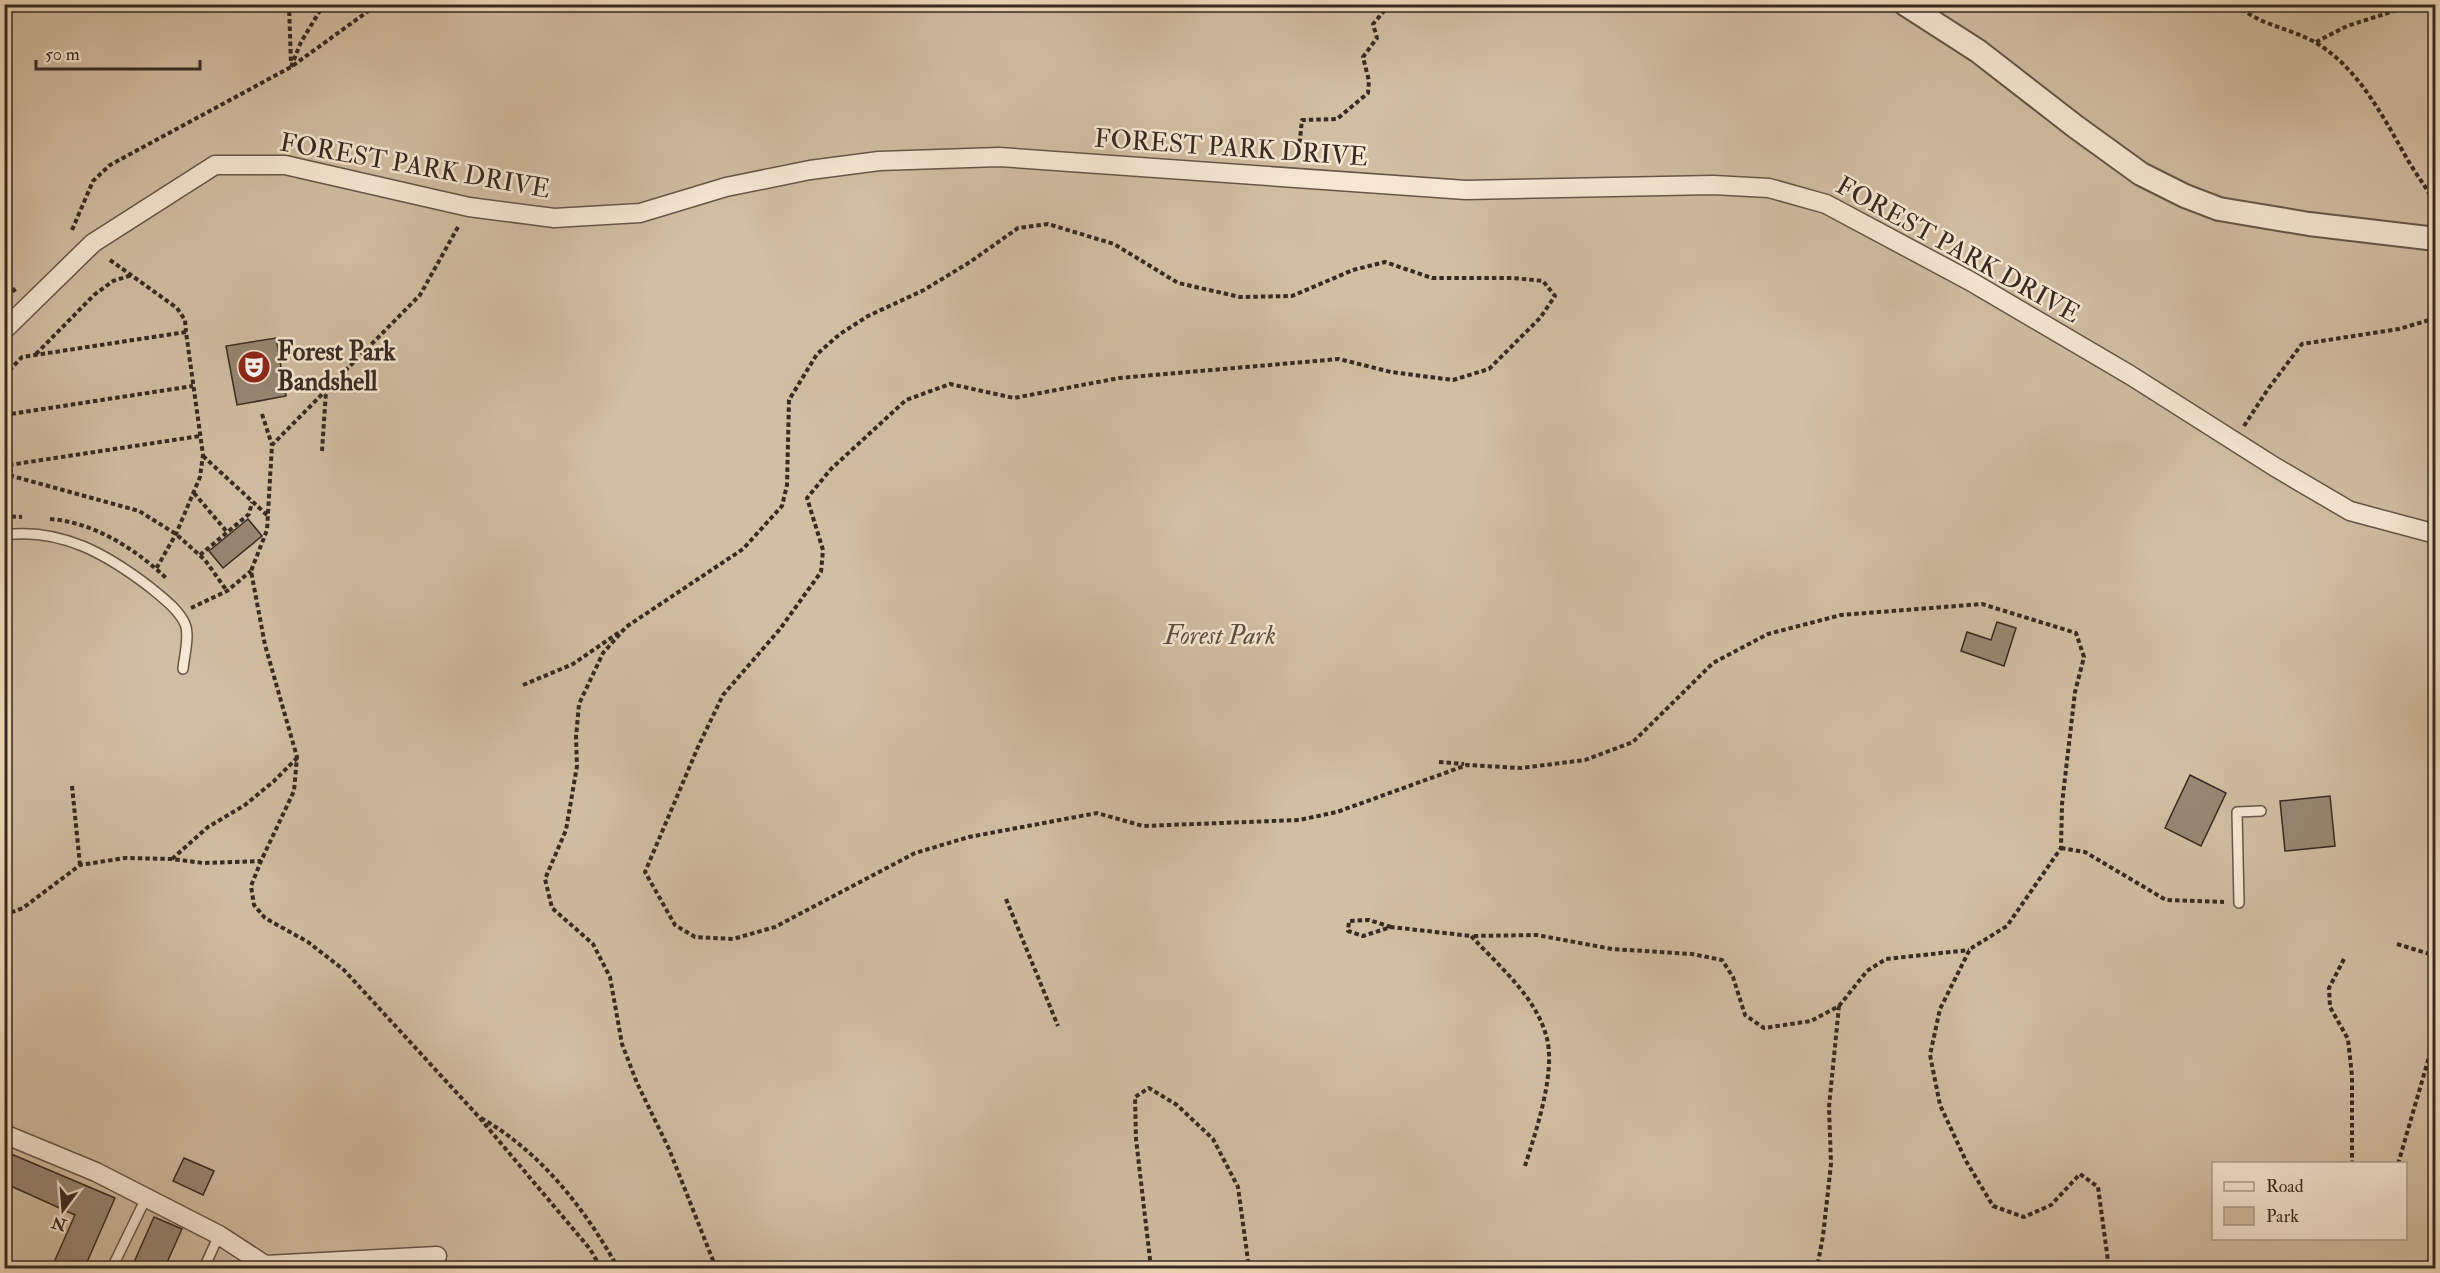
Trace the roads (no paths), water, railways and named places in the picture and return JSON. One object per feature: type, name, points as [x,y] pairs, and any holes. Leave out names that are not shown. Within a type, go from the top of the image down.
[{"type":"street","points":[[1905,4],[1978,51],[2141,174],[2185,196],[2219,209],[2309,224],[2436,239]]},
{"type":"street","name":"FOREST PARK DRIVE","points":[[4,330],[93,243],[215,165],[285,165],[469,207],[554,218],[640,213],[726,188],[810,170],[879,161],[999,157],[1466,190],[1713,185],[1769,188],[1826,204],[1970,281],[2120,369],[2350,511],[2436,534]]},
{"type":"street","points":[[4,1134],[96,1172],[219,1235],[264,1267],[436,1256]]},
{"type":"lane","points":[[4,535],[25,532],[80,544],[108,556],[157,593],[180,614],[187,626],[183,669]]},
{"type":"lane","points":[[2239,903],[2237,813],[2261,810]]},
{"type":"lane","points":[[112,1269],[146,1198]]},
{"type":"lane","points":[[204,1269],[219,1235]]},
{"type":"place","name":"Forest Park Bandshell","points":[[254,367]]},
{"type":"park label","name":"Forest Park","points":[[1220,636]]}]
